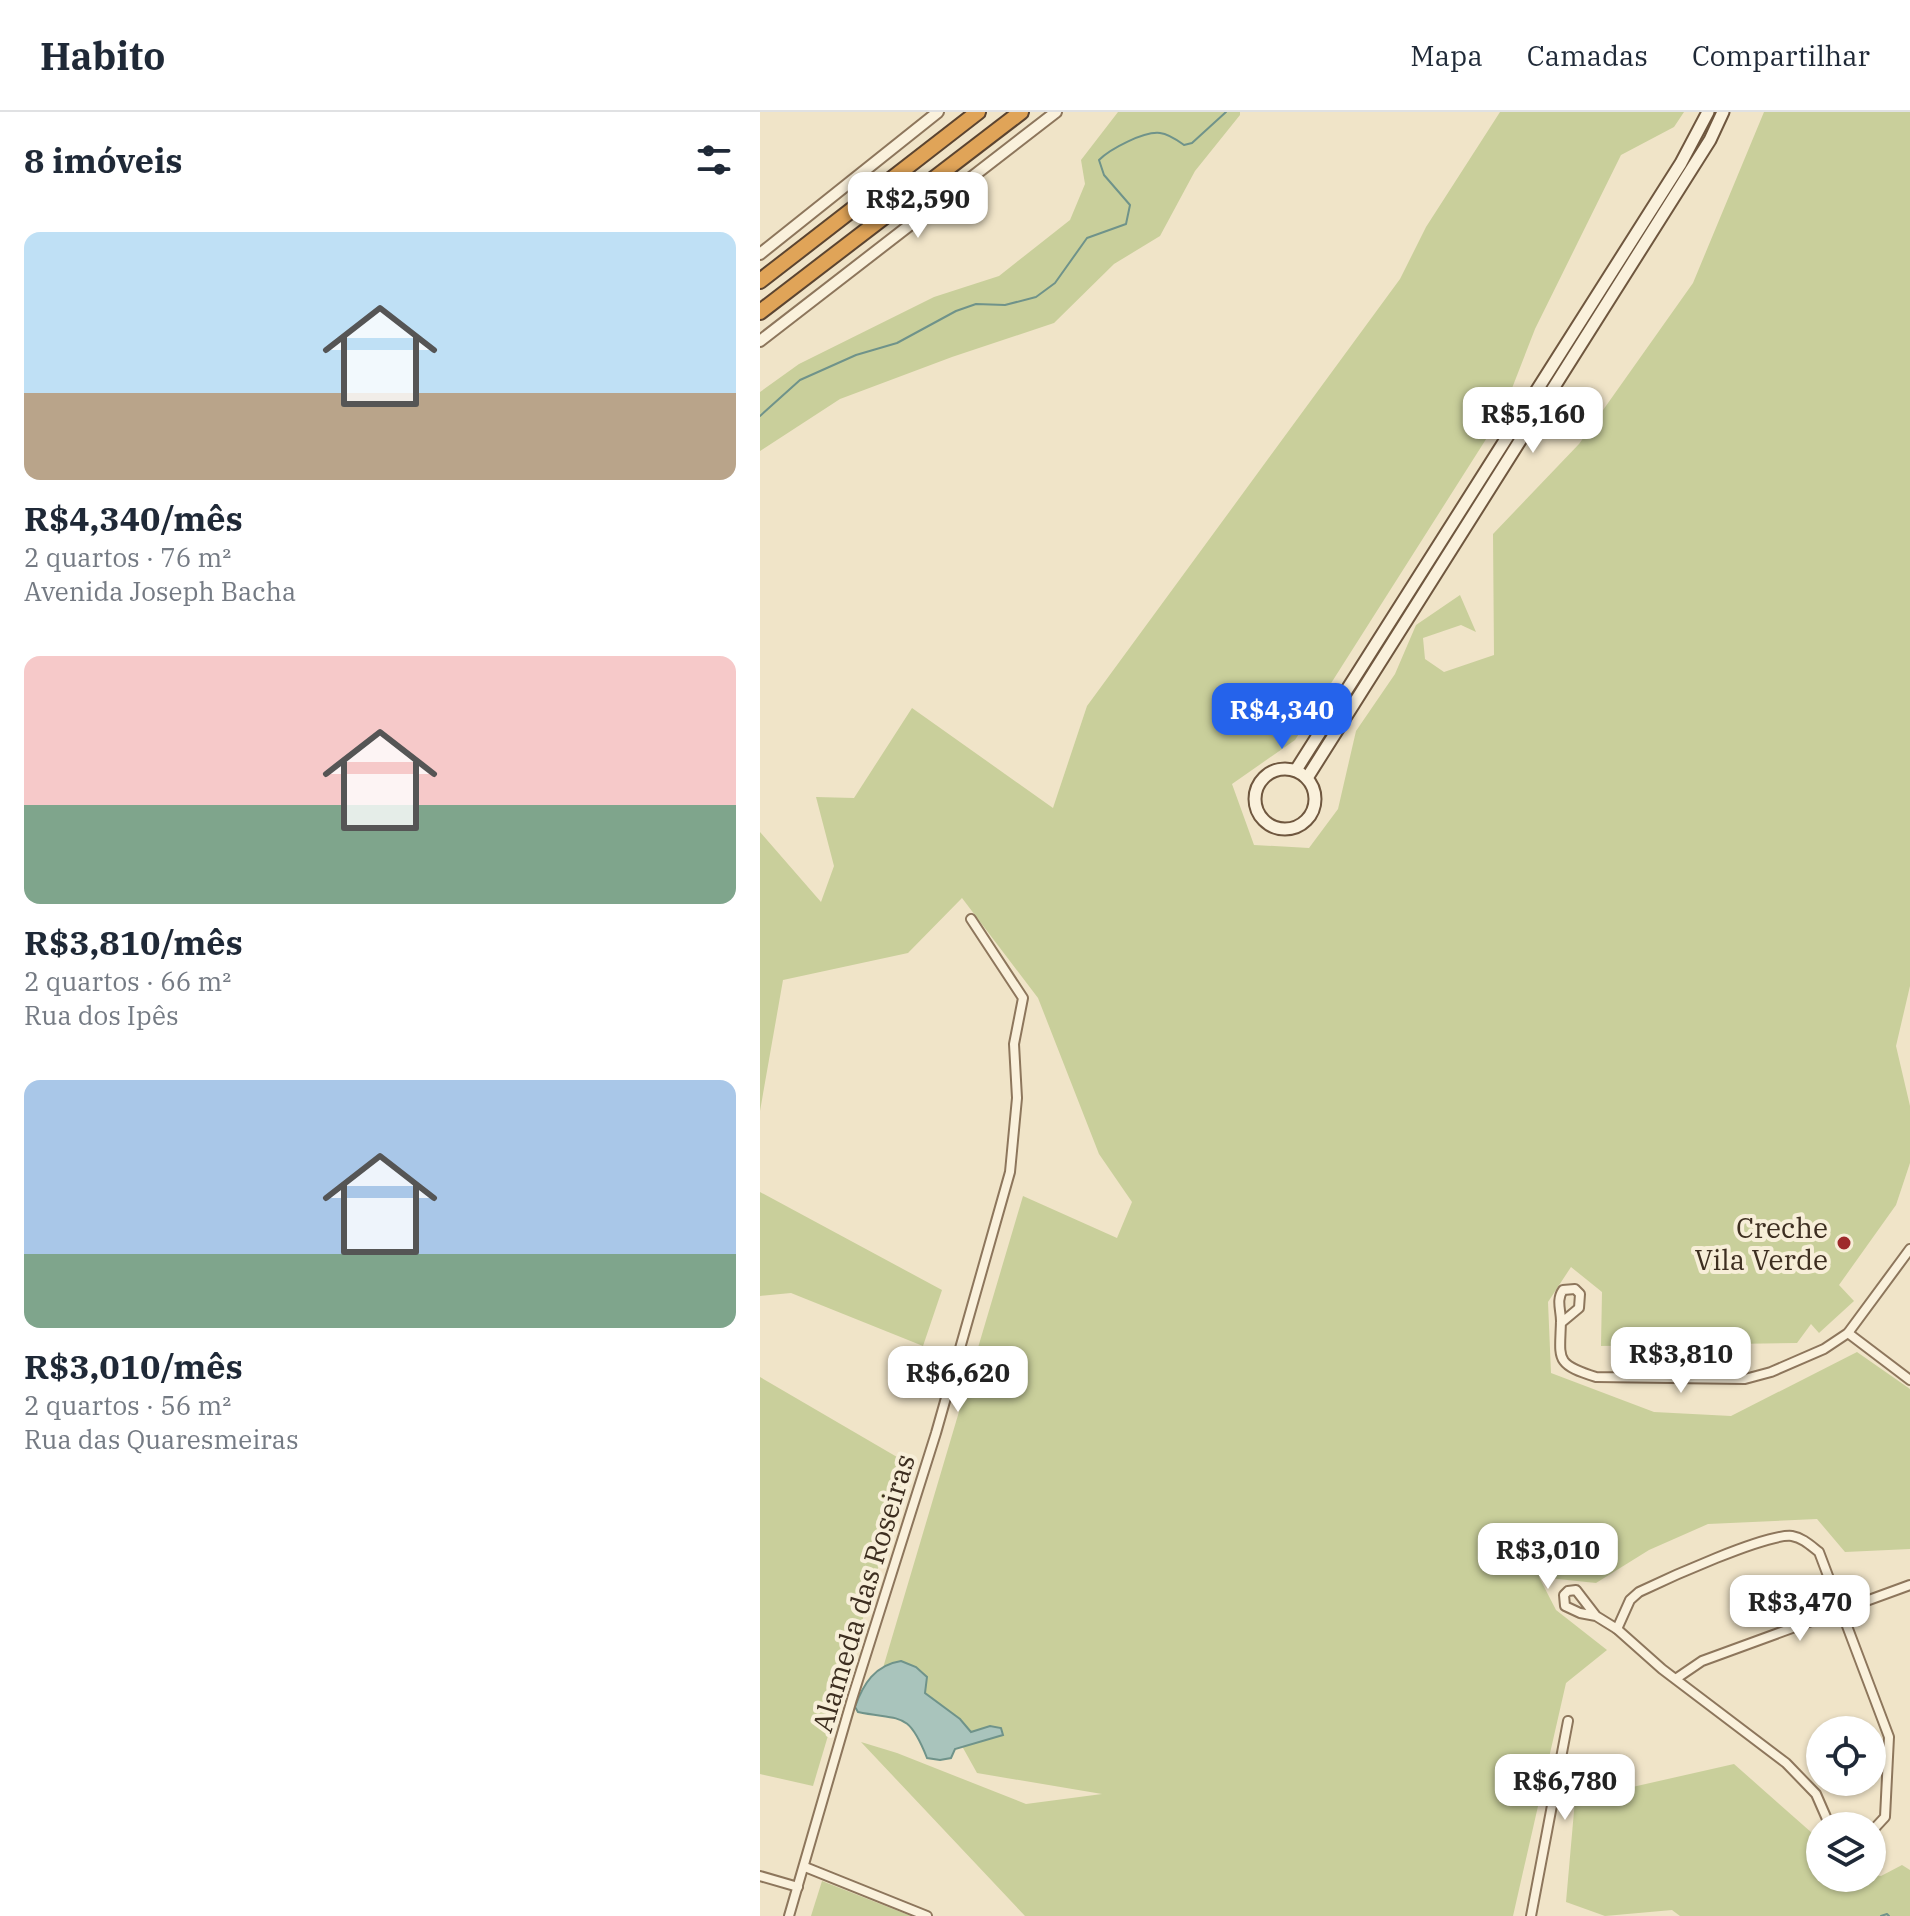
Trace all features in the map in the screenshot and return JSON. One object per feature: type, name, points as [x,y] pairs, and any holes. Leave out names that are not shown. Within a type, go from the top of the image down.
[{"type":"highway","points":[[760,281],[978,112]]},
{"type":"highway","points":[[760,312],[1021,112]]},
{"type":"main road","points":[[1296,770],[1673,176],[1708,112]]},
{"type":"main road","points":[[1307,778],[1702,153],[1723,112]]},
{"type":"main road","points":[[1286,768],[1296,770],[1307,778],[1316,796],[1311,815],[1305,822],[1287,829],[1268,824],[1256,809],[1256,789],[1267,774],[1286,768]]},
{"type":"street","points":[[760,341],[1056,112]]},
{"type":"street","points":[[760,254],[934,113]]},
{"type":"street","name":"Alameda das Roseiras","points":[[789,1916],[852,1699],[936,1433],[1010,1172],[1017,1098],[1014,1044],[1023,998],[971,919]]},
{"type":"street","points":[[1561,1323],[1558,1344],[1562,1358],[1577,1371],[1596,1377],[1745,1379],[1771,1372],[1824,1349],[1848,1333],[1910,1249]]},
{"type":"street","points":[[1848,1333],[1910,1380]]},
{"type":"street","points":[[1617,1629],[1630,1600],[1639,1592],[1750,1546],[1790,1536],[1804,1539],[1819,1552],[1889,1737],[1885,1812]]},
{"type":"street","points":[[1677,1678],[1702,1661],[1910,1585]]},
{"type":"street","points":[[1596,1616],[1617,1629],[1662,1669],[1786,1763],[1816,1794],[1824,1812]]},
{"type":"street","points":[[1531,1916],[1568,1721]]},
{"type":"street","points":[[805,1867],[927,1916]]},
{"type":"street","points":[[760,1876],[798,1887]]},
{"type":"green space","points":[[1118,112],[1240,112],[1240,115],[1195,171],[1160,236],[1114,264],[1054,323],[840,399],[760,451],[760,392],[799,364],[934,297],[999,276],[1070,220],[1085,184],[1081,160]]},
{"type":"green space","points":[[1500,112],[1684,112],[1674,127],[1621,155],[1535,329],[1502,414],[1295,740],[1232,784],[1254,845],[1309,848],[1338,809],[1356,731],[1395,674],[1416,625],[1460,595],[1476,632],[1461,625],[1423,638],[1425,659],[1444,672],[1494,655],[1493,534],[1579,444],[1693,283],[1764,112],[1910,112],[1910,986],[1896,1046],[1910,1106],[1910,1163],[1896,1205],[1839,1285],[1854,1301],[1819,1333],[1811,1324],[1797,1343],[1601,1346],[1602,1292],[1571,1267],[1548,1302],[1551,1373],[1654,1412],[1731,1416],[1857,1352],[1910,1389],[1910,1549],[1845,1552],[1817,1519],[1708,1524],[1649,1550],[1596,1583],[1539,1577],[1556,1610],[1607,1650],[1566,1683],[1513,1916],[1025,1916],[861,1742],[1026,1804],[1102,1794],[977,1773],[948,1721],[880,1678],[1023,1196],[1117,1238],[1132,1202],[1099,1154],[1038,998],[962,898],[908,953],[783,980],[760,1111],[760,832],[821,902],[834,866],[816,797],[854,798],[912,708],[1053,808],[1087,706],[1400,279],[1426,227]]},
{"type":"green space","points":[[760,1192],[942,1290],[923,1346],[791,1293],[760,1296]]},
{"type":"green space","points":[[760,1377],[909,1464],[813,1786],[760,1774]]},
{"type":"green space","points":[[1734,1764],[1806,1828],[1806,1892],[1886,1892],[1886,1873],[1902,1865],[1910,1870],[1910,1916],[1680,1916],[1672,1910],[1605,1916],[1566,1902],[1575,1800]]},
{"type":"green space","points":[[822,1881],[911,1916],[811,1916]]},
{"type":"water","points":[[901,1661],[916,1667],[927,1677],[925,1693],[960,1719],[971,1732],[990,1726],[1001,1728],[1003,1735],[955,1749],[951,1758],[927,1758],[914,1732],[902,1720],[858,1712],[855,1707],[871,1677],[884,1667]]},
{"type":"waterway","points":[[760,416],[800,380],[856,355],[897,343],[956,311],[976,304],[1005,305],[1036,297],[1055,283],[1087,238],[1126,224],[1130,205],[1104,175],[1099,160],[1128,142],[1153,133],[1167,135],[1184,145],[1192,143],[1226,112]]},
{"type":"waterway","points":[[1881,1916],[1889,1916]]},
{"type":"place","name":"Creche Vila Verde","points":[[1844,1243]]}]
